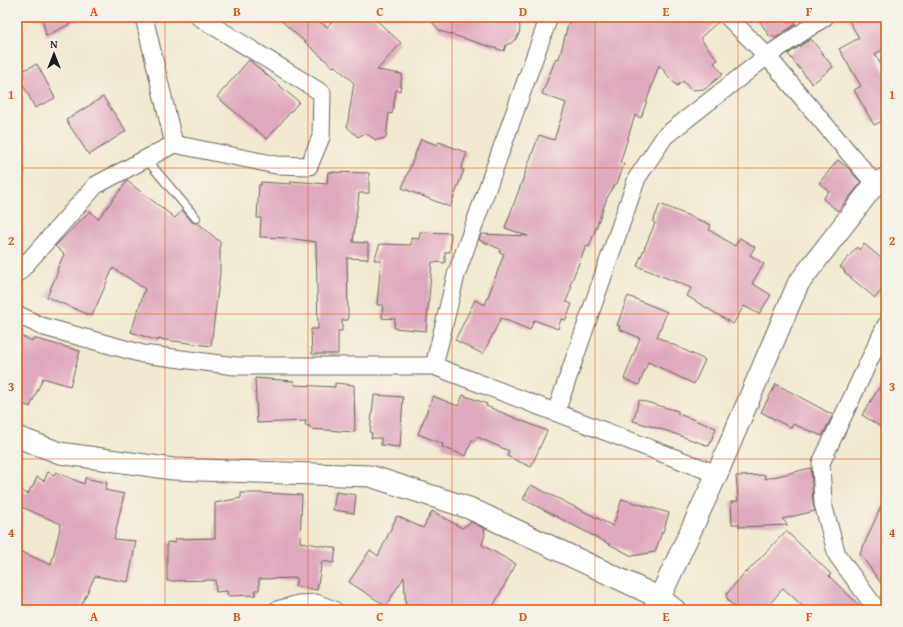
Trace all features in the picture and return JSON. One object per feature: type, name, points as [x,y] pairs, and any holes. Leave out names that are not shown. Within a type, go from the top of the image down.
[{"type":"street","points":[[144,17],[174,144]]},
{"type":"street","points":[[18,271],[96,185],[174,144],[276,165],[309,166],[321,137],[322,93],[199,17]]},
{"type":"street","points":[[434,366],[456,274],[549,17]]},
{"type":"street","points":[[17,437],[60,452],[173,469],[370,476],[469,508],[663,606],[717,474],[798,284],[880,181],[767,56],[728,17]]},
{"type":"street","points":[[556,412],[637,178],[665,136],[767,56],[825,17]]},
{"type":"street","points":[[17,314],[41,326],[143,354],[235,366],[434,366],[717,474]]},
{"type":"street","points":[[877,610],[837,555],[824,504],[821,463],[886,325]]},
{"type":"street","points":[[277,610],[299,604],[316,603],[334,610]]},
{"type":"lane","points":[[146,159],[196,218]]},
{"type":"building","points":[[42,17],[84,17],[46,36]]},
{"type":"building","points":[[277,17],[313,17],[327,27],[336,17],[373,17],[401,43],[377,70],[402,74],[400,91],[396,90],[392,114],[389,113],[386,138],[376,140],[365,133],[358,137],[347,127],[354,83],[335,66],[333,67]]},
{"type":"building","points":[[428,17],[515,17],[520,28],[516,39],[506,45],[504,51],[440,31]]},
{"type":"building","points":[[570,17],[718,17],[719,21],[700,38],[718,60],[714,63],[723,74],[705,89],[691,90],[683,81],[677,86],[659,65],[641,118],[635,115],[620,163],[624,164],[617,184],[615,184],[607,198],[589,247],[586,246],[570,285],[572,286],[566,302],[572,304],[566,320],[561,319],[558,329],[534,320],[530,330],[501,318],[483,354],[455,340],[475,300],[485,305],[504,254],[499,252],[500,249],[479,240],[481,234],[528,236],[505,228],[539,135],[554,140],[566,103],[542,94],[556,58],[559,59]]},
{"type":"building","points":[[757,17],[792,17],[796,24],[775,38],[773,35],[770,37]]},
{"type":"building","points":[[847,17],[886,17],[886,48],[875,54],[886,74],[886,119],[874,125],[854,90],[861,86],[839,49],[859,38]]},
{"type":"building","points":[[811,39],[833,67],[812,84],[788,54]]},
{"type":"building","points":[[249,60],[299,102],[267,139],[217,97]]},
{"type":"building","points":[[37,64],[55,98],[35,108],[17,73]]},
{"type":"building","points":[[103,97],[126,131],[89,155],[66,120]]},
{"type":"building","points":[[421,139],[437,145],[439,142],[467,153],[461,169],[464,170],[450,207],[402,188]]},
{"type":"building","points":[[838,160],[850,170],[861,183],[838,211],[823,199],[829,191],[819,183]]},
{"type":"building","points":[[328,172],[369,173],[369,193],[359,193],[353,242],[368,243],[368,259],[347,258],[348,320],[342,320],[342,331],[338,331],[338,354],[312,354],[311,329],[318,329],[316,242],[287,238],[260,237],[261,218],[257,218],[259,185],[261,185],[261,182],[291,184],[291,181],[327,184]]},
{"type":"building","points":[[127,181],[175,218],[182,210],[192,222],[198,223],[220,242],[220,273],[211,346],[158,339],[158,341],[131,332],[145,289],[113,268],[92,316],[47,297],[64,254],[55,246],[90,211],[98,219]]},
{"type":"building","points":[[660,204],[711,225],[709,230],[735,246],[740,238],[755,247],[750,255],[764,264],[752,283],[771,295],[759,314],[744,306],[733,324],[687,296],[691,288],[637,266],[655,223],[653,222]]},
{"type":"building","points":[[420,232],[451,233],[450,252],[445,252],[445,263],[432,262],[426,331],[394,328],[395,319],[382,318],[383,305],[377,305],[381,260],[374,260],[380,244],[411,245],[411,238],[419,239]]},
{"type":"building","points":[[864,244],[886,262],[886,285],[875,298],[840,267],[857,247],[859,250]]},
{"type":"building","points":[[628,296],[667,312],[657,337],[705,360],[694,384],[648,362],[639,385],[624,379],[640,338],[619,329],[620,326],[617,325]]},
{"type":"building","points":[[17,334],[32,341],[33,338],[80,351],[70,386],[43,378],[30,407],[17,401]]},
{"type":"building","points":[[886,377],[886,430],[862,415]]},
{"type":"building","points":[[255,378],[294,381],[295,385],[335,387],[335,383],[354,385],[355,432],[310,429],[310,426],[305,426],[306,421],[257,423]]},
{"type":"building","points":[[776,384],[833,415],[822,436],[793,424],[791,428],[761,412]]},
{"type":"building","points":[[374,395],[403,397],[400,447],[381,445],[381,438],[371,438],[372,433],[370,433]]},
{"type":"building","points":[[463,395],[547,431],[531,467],[507,456],[509,451],[477,437],[475,441],[472,440],[466,456],[442,447],[443,444],[418,434],[433,396],[458,406]]},
{"type":"building","points":[[639,400],[678,411],[678,414],[716,428],[709,446],[633,421]]},
{"type":"building","points":[[811,468],[813,504],[815,511],[782,519],[788,525],[739,527],[739,524],[732,524],[731,502],[738,501],[736,476],[765,475],[765,479]]},
{"type":"building","points":[[48,472],[54,475],[56,472],[84,484],[85,478],[107,483],[105,490],[124,494],[114,539],[136,541],[128,582],[95,576],[79,610],[17,610],[17,550],[51,565],[61,524],[17,505],[17,489],[28,494],[37,477],[44,481]]},
{"type":"building","points":[[531,485],[613,526],[622,499],[669,513],[655,552],[632,556],[523,499]]},
{"type":"building","points":[[336,492],[356,495],[354,513],[333,510]]},
{"type":"building","points":[[241,493],[302,495],[300,542],[336,548],[334,563],[322,561],[317,590],[295,586],[297,578],[259,579],[259,590],[255,590],[256,595],[228,596],[227,591],[216,592],[215,580],[167,581],[167,542],[175,543],[175,539],[215,538],[215,503],[241,498]]},
{"type":"building","points":[[886,495],[886,590],[860,554]]},
{"type":"building","points":[[432,511],[462,528],[471,522],[484,528],[485,534],[482,545],[516,564],[491,610],[406,610],[404,577],[386,606],[349,582],[370,550],[378,556],[397,516],[423,528]]},
{"type":"building","points":[[786,531],[831,574],[829,576],[864,610],[807,610],[783,588],[765,610],[734,610],[734,606],[729,602],[726,595],[745,572],[746,573]]}]
